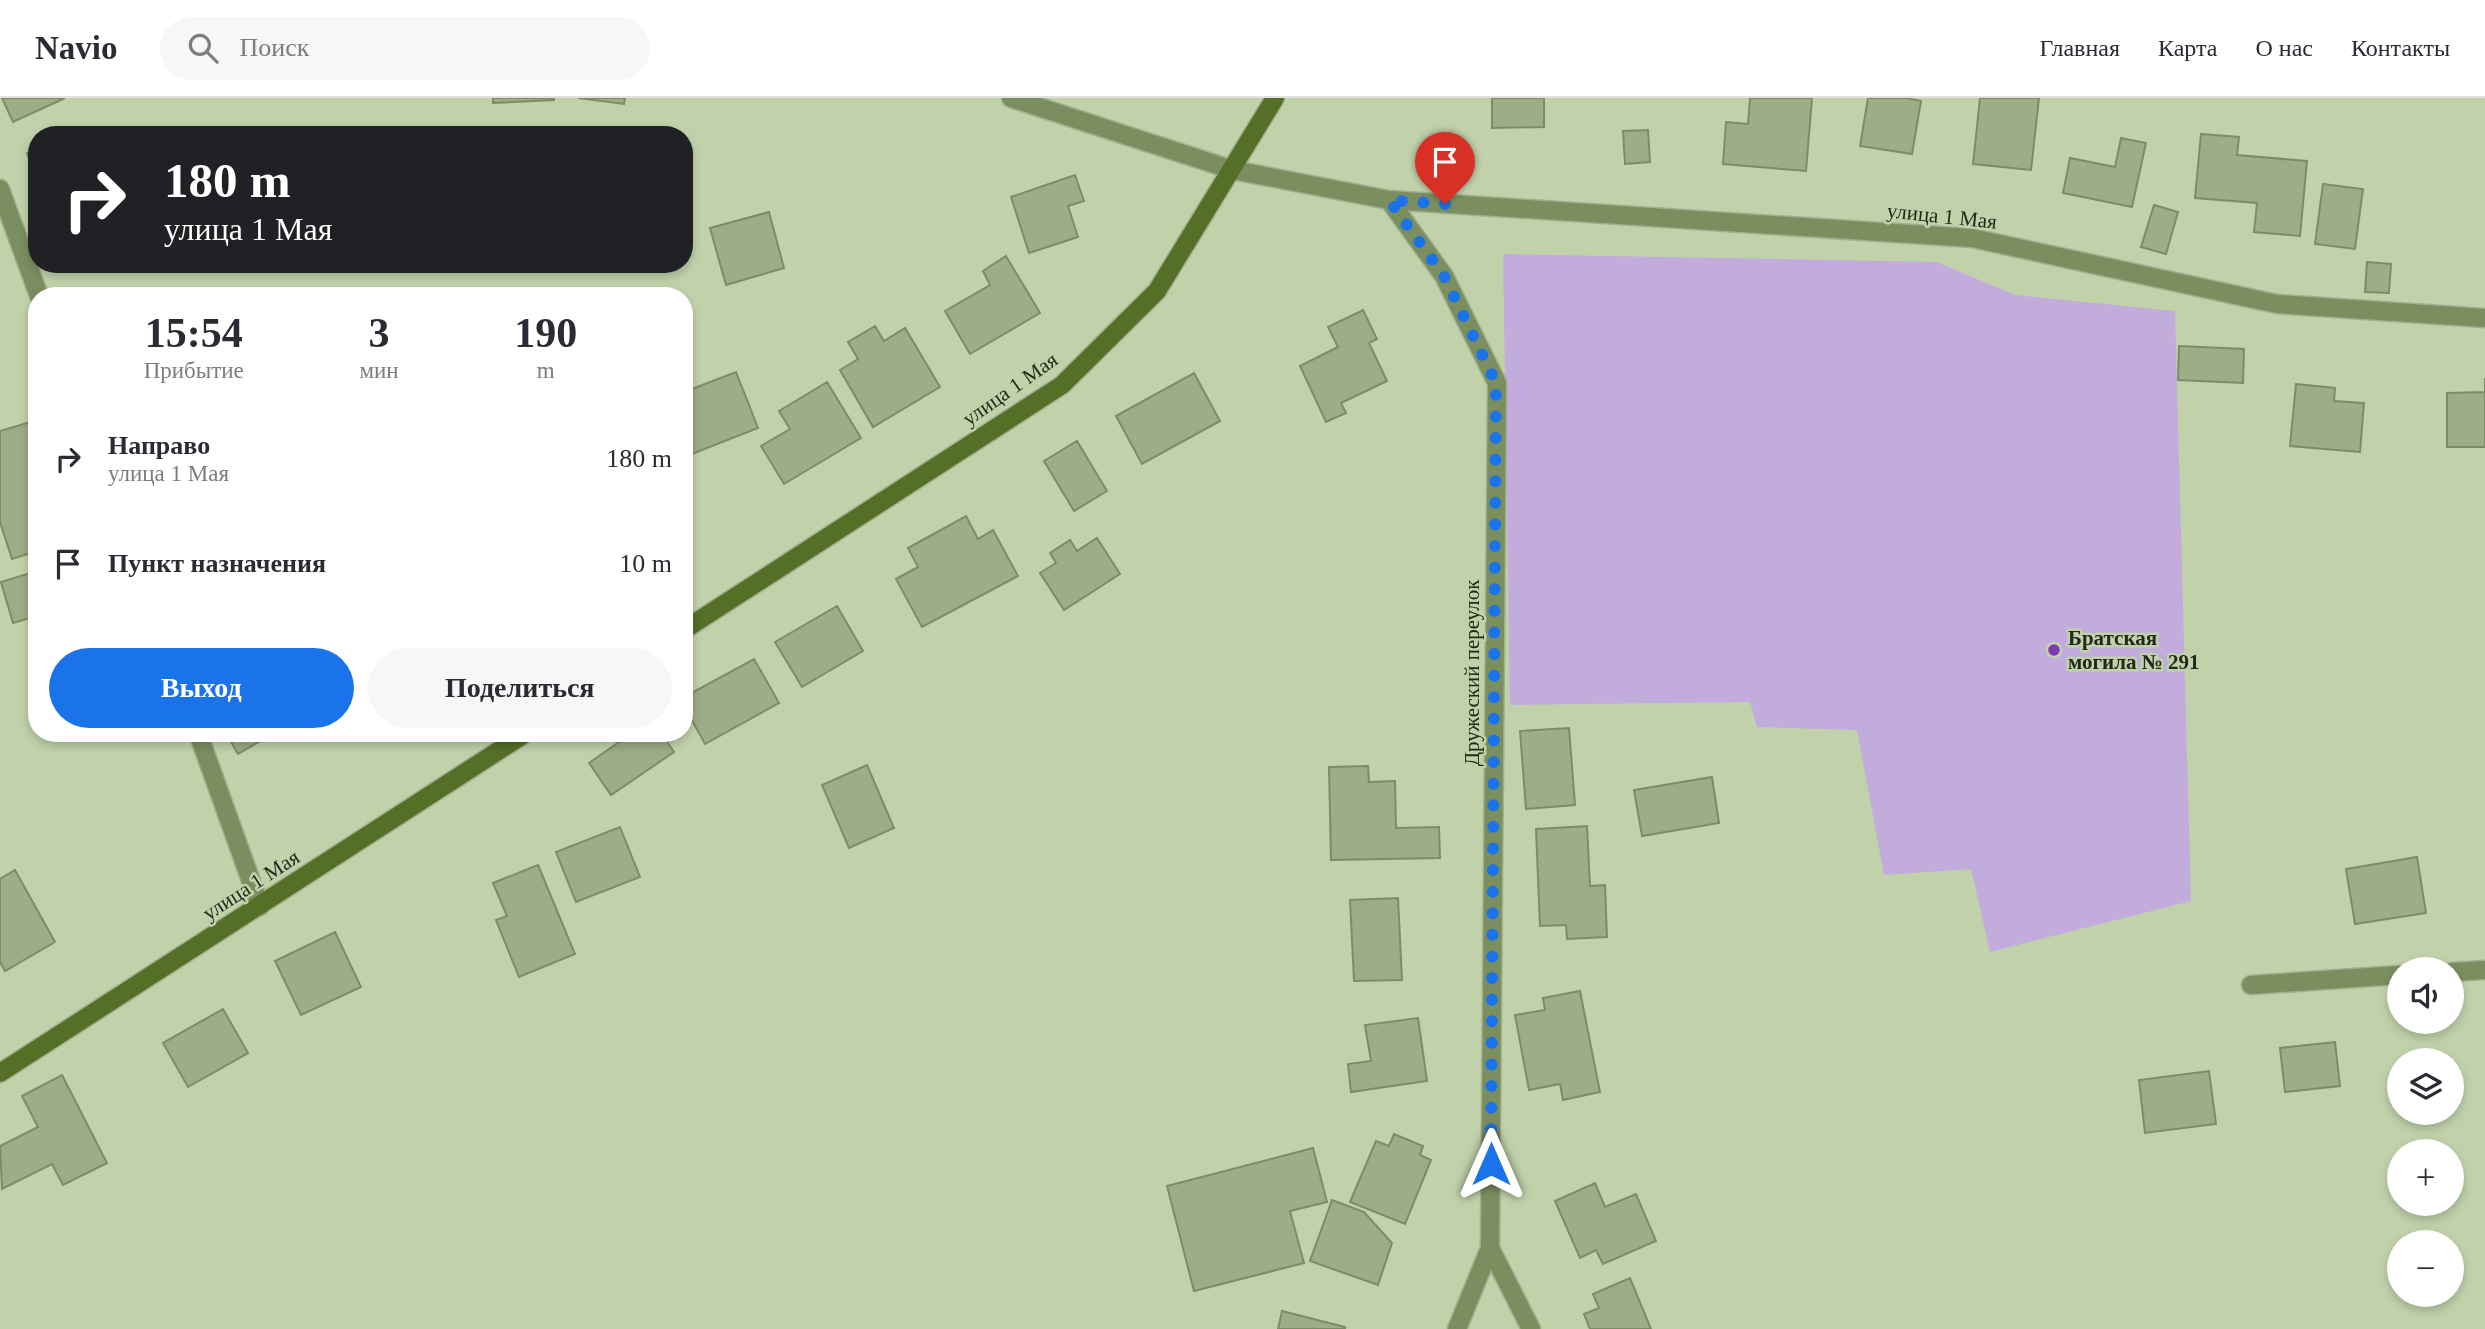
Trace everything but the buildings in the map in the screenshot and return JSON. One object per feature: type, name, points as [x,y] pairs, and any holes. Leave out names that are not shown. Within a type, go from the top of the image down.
[{"type":"street","points":[[1012,98],[1233,170],[1389,200]]},
{"type":"street","name":"улица 1 Мая","points":[[693,624],[1062,385],[1157,291],[1275,98]]},
{"type":"street","points":[[0,189],[28,266]]},
{"type":"street","name":"улица 1 Мая","points":[[1389,200],[1972,239],[2277,304],[2485,318]]},
{"type":"street","name":"Дружеский переулок","points":[[1389,200],[1444,276],[1496,383],[1490,1248],[1457,1329]]},
{"type":"street","points":[[201,742],[260,906]]},
{"type":"street","name":"улица 1 Мая","points":[[0,1073],[512,742]]},
{"type":"street","points":[[2464,971],[2485,970]]},
{"type":"street","points":[[2252,985],[2387,976]]},
{"type":"street","points":[[1490,1248],[1531,1329]]},
{"type":"shaded area","points":[[1503,254],[1937,262],[2015,295],[2175,311],[2191,901],[1990,952],[1971,869],[1884,875],[1857,730],[1757,727],[1750,702],[1510,705]]},
{"type":"place","name":"Братская могила № 291","points":[[2054,650]]},
{"type":"route","points":[[1445,204],[1389,200],[1444,276],[1496,383],[1491,1164]]}]
